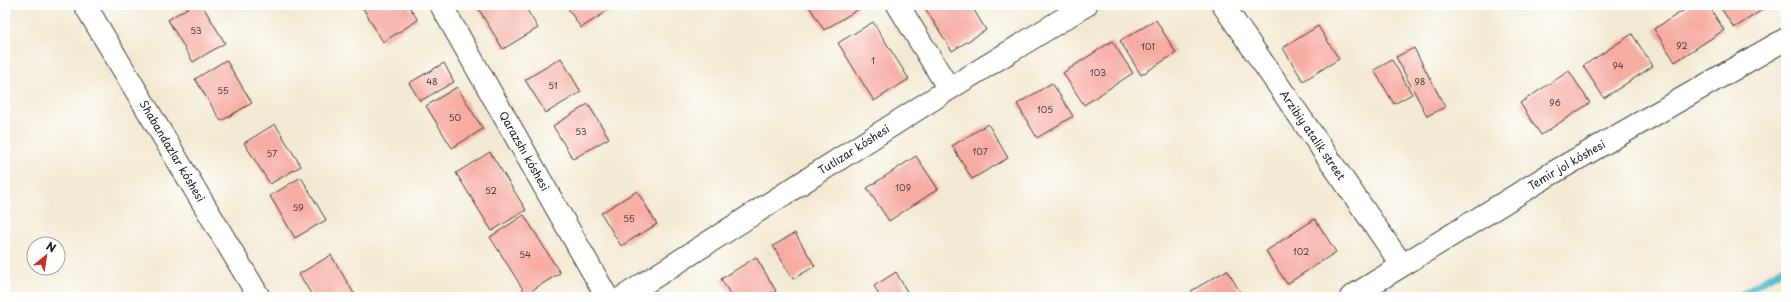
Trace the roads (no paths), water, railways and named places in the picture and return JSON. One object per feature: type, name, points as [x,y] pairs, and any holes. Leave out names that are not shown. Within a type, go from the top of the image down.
[{"type":"street","name":"Shabandazlar kóshesi","points":[[85,5],[259,297]]},
{"type":"street","name":"Qarazshı kóshesi","points":[[442,5],[607,297]]},
{"type":"street","points":[[898,5],[949,89]]},
{"type":"street","name":"Tutlızar kóshesi","points":[[623,297],[949,89],[1086,5]]},
{"type":"street","name":"Arzibiy atalik street","points":[[1223,5],[1402,265]]},
{"type":"street","name":"Temir jol kóshesi","points":[[1351,297],[1549,175],[1786,40]]},
{"type":"waterway","points":[[1737,297],[1786,267]]}]
